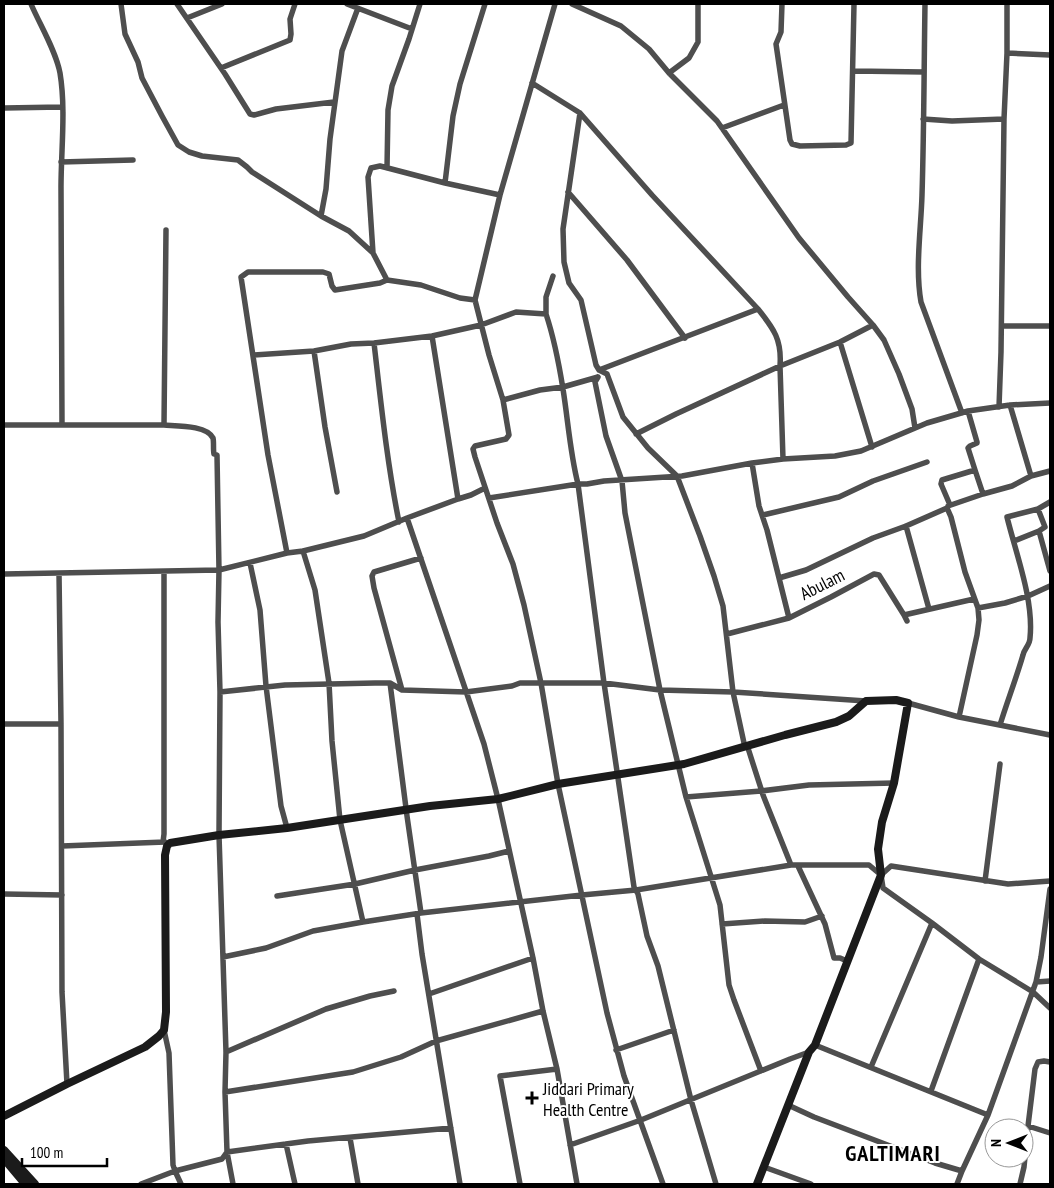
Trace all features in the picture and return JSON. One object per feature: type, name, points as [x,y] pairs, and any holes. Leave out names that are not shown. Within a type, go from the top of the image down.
[{"type":"street","points":[[30,4],[52,51],[59,72],[62,107],[62,425]]},
{"type":"street","points":[[121,4],[125,34],[138,62],[142,78],[178,145],[189,152],[202,156],[238,160],[252,172],[321,216],[349,231],[373,253],[387,280]]},
{"type":"street","points":[[177,4],[250,114],[254,115],[276,109],[334,102]]},
{"type":"street","points":[[187,18],[222,4]]},
{"type":"street","points":[[220,68],[290,40],[290,19],[295,4]]},
{"type":"street","points":[[347,4],[412,29]]},
{"type":"street","points":[[386,168],[388,110],[392,86],[420,4]]},
{"type":"street","points":[[445,183],[453,116],[460,84],[485,4]]},
{"type":"street","points":[[555,4],[500,195],[475,300],[503,400],[509,435],[506,439],[475,446],[473,449],[497,523],[513,564],[524,605],[541,683],[558,784],[616,1050],[663,1184]]},
{"type":"street","points":[[572,4],[621,26],[648,49],[717,121],[799,238],[884,340],[912,409],[915,428]]},
{"type":"street","points":[[669,73],[689,58],[698,42],[698,4]]},
{"type":"street","points":[[782,4],[781,32],[776,44],[790,140],[792,144],[800,146],[846,145],[851,143],[854,4]]},
{"type":"street","points":[[925,4],[919,274],[921,302],[977,442],[968,448],[983,494]]},
{"type":"street","points":[[999,407],[1008,4]]},
{"type":"street","points":[[321,216],[326,189],[334,102],[342,51],[358,8]]},
{"type":"street","points":[[1007,54],[1050,55]]},
{"type":"street","points":[[853,71],[924,72]]},
{"type":"street","points":[[532,83],[580,113],[771,325],[781,352],[783,459]]},
{"type":"street","points":[[722,128],[784,105]]},
{"type":"street","points":[[4,108],[62,107]]},
{"type":"street","points":[[580,113],[563,229],[564,262],[569,282],[581,300],[596,365],[599,370],[607,374],[623,417],[636,434],[677,476],[714,576],[722,606],[733,692],[744,742],[747,745],[761,791],[791,865]]},
{"type":"street","points":[[923,119],[952,121],[1004,119]]},
{"type":"street","points":[[61,162],[133,160]]},
{"type":"street","points":[[373,253],[368,177],[371,168],[380,166],[500,195]]},
{"type":"street","points":[[568,192],[627,260],[685,338]]},
{"type":"street","points":[[164,426],[166,230]]},
{"type":"street","points":[[287,553],[268,455],[241,277],[248,272],[323,272],[329,274],[335,290],[387,280],[422,285],[460,298],[475,300]]},
{"type":"street","points":[[553,276],[546,297],[546,314],[551,327],[563,387],[617,775],[636,890],[647,936],[658,966],[691,1100],[716,1184]]},
{"type":"street","points":[[599,370],[758,309]]},
{"type":"street","points":[[253,355],[314,351],[351,344],[432,336],[482,325],[516,312],[546,314]]},
{"type":"street","points":[[636,434],[780,366],[840,342],[873,326]]},
{"type":"street","points":[[1002,326],[1050,326]]},
{"type":"street","points":[[432,336],[458,499]]},
{"type":"street","points":[[840,342],[872,447]]},
{"type":"street","points":[[374,343],[388,463],[399,522]]},
{"type":"street","points":[[314,351],[337,492]]},
{"type":"street","points":[[503,400],[540,390],[563,387],[607,374]]},
{"type":"street","points":[[598,377],[595,382],[606,436],[622,481],[625,513],[660,690],[686,797],[720,906],[729,985],[761,1071]]},
{"type":"street","points":[[489,498],[604,481],[682,476],[783,459],[835,456],[861,451],[927,423],[965,412],[1010,405],[1050,403]]},
{"type":"street","points":[[1010,405],[1031,476]]},
{"type":"street","points":[[4,425],[197,428],[208,433],[213,438],[214,454],[217,455],[220,692],[219,835],[226,1052],[225,1092],[227,1152],[232,1184]]},
{"type":"street","points":[[762,515],[839,496],[873,481],[927,462]]},
{"type":"street","points":[[752,463],[759,506],[789,618]]},
{"type":"street","points":[[959,716],[979,620],[978,608],[965,572],[941,484],[942,480],[975,470]]},
{"type":"street","points":[[779,578],[806,570],[873,538],[906,526],[948,507],[1012,486],[1031,476],[1050,471]]},
{"type":"street","points":[[4,574],[219,570],[364,536],[485,488]]},
{"type":"street","points":[[1000,725],[1022,663],[1023,654],[1030,640],[1031,618],[1028,596],[1007,517],[1038,509],[1050,502]]},
{"type":"street","points":[[1014,541],[1048,526],[1038,509]]},
{"type":"street","points":[[407,518],[484,744],[498,798],[543,1011],[558,1069],[577,1184]]},
{"type":"street","points":[[906,526],[929,609],[974,599]]},
{"type":"street","points":[[1039,531],[1050,571]]},
{"type":"street","points":[[303,551],[314,590],[329,683],[332,741],[340,820],[363,922]]},
{"type":"street","points":[[402,690],[372,576],[374,572],[421,558]]},
{"type":"street","points":[[250,563],[260,610],[266,686],[281,806],[286,828]]},
{"type":"street","points":[[164,572],[167,843],[165,855],[166,1012],[164,1030],[169,1053],[173,1165],[180,1184]]},
{"type":"street","points":[[59,573],[62,992],[67,1084]]},
{"type":"street","name":"Abulam","points":[[727,634],[789,618],[874,574],[879,576],[906,618],[929,609]]},
{"type":"street","points":[[978,608],[1028,596],[1050,586]]},
{"type":"street","points":[[220,692],[266,686],[329,683],[390,683],[402,690],[466,692],[512,686],[520,683],[604,683],[660,690],[733,692],[866,701],[896,700],[959,716],[1050,735]]},
{"type":"street","points":[[390,683],[415,870],[422,954],[460,1184]]},
{"type":"street","points":[[62,846],[167,843],[498,798],[558,784],[678,764],[836,722],[849,716],[866,701]]},
{"type":"street","points":[[908,703],[894,783],[882,822],[878,849],[883,888],[979,959],[1032,992],[1050,1008]]},
{"type":"street","points":[[4,724],[61,724]]},
{"type":"street","points":[[985,881],[1000,764]]},
{"type":"street","points":[[686,797],[809,785],[894,783]]},
{"type":"street","points":[[277,896],[355,884],[509,851]]},
{"type":"street","points":[[223,956],[266,948],[313,930],[419,913],[636,890],[791,865],[869,865],[881,875]]},
{"type":"street","points":[[798,866],[826,924],[834,958],[848,961]]},
{"type":"street","points":[[757,1184],[809,1052],[815,1044],[881,875],[891,866],[1008,884],[1050,881]]},
{"type":"street","points":[[958,1184],[962,1171],[988,1115],[1036,982],[1050,889]]},
{"type":"street","points":[[4,894],[62,895]]},
{"type":"street","points":[[722,924],[765,921],[805,922],[822,916]]},
{"type":"street","points":[[871,1067],[932,923]]},
{"type":"street","points":[[429,994],[533,958]]},
{"type":"street","points":[[931,1091],[979,959]]},
{"type":"street","points":[[1036,982],[1050,981]]},
{"type":"street","points":[[226,1052],[326,1009],[394,991]]},
{"type":"street","points":[[225,1092],[353,1072],[401,1057],[436,1041],[543,1011]]},
{"type":"street","points":[[4,1116],[145,1047],[164,1030]]},
{"type":"street","points":[[616,1050],[674,1030]]},
{"type":"street","points":[[815,1044],[988,1115]]},
{"type":"street","points":[[570,1145],[641,1120],[809,1052]]},
{"type":"street","points":[[1029,1118],[1034,1069],[1038,1062],[1050,1062]]},
{"type":"street","points":[[520,1184],[500,1076],[558,1069]]},
{"type":"street","points":[[788,1105],[814,1117],[935,1163],[962,1171]]},
{"type":"street","points":[[141,1184],[175,1171],[222,1159],[227,1152],[286,1144],[451,1128]]},
{"type":"street","points":[[1034,1128],[1050,1133]]},
{"type":"street","points":[[350,1138],[358,1184]]},
{"type":"street","points":[[286,1144],[295,1184]]},
{"type":"street","points":[[4,1150],[35,1184]]},
{"type":"street","points":[[4,1159],[25,1184]]},
{"type":"street","points":[[764,1167],[811,1184]]},
{"type":"street","points":[[1020,1184],[1024,1168]]},
{"type":"place","name":"Jiddari Primary Health Centre","points":[[532,1098]]},
{"type":"district","name":"GALTIMARI","points":[[893,1153]]}]
